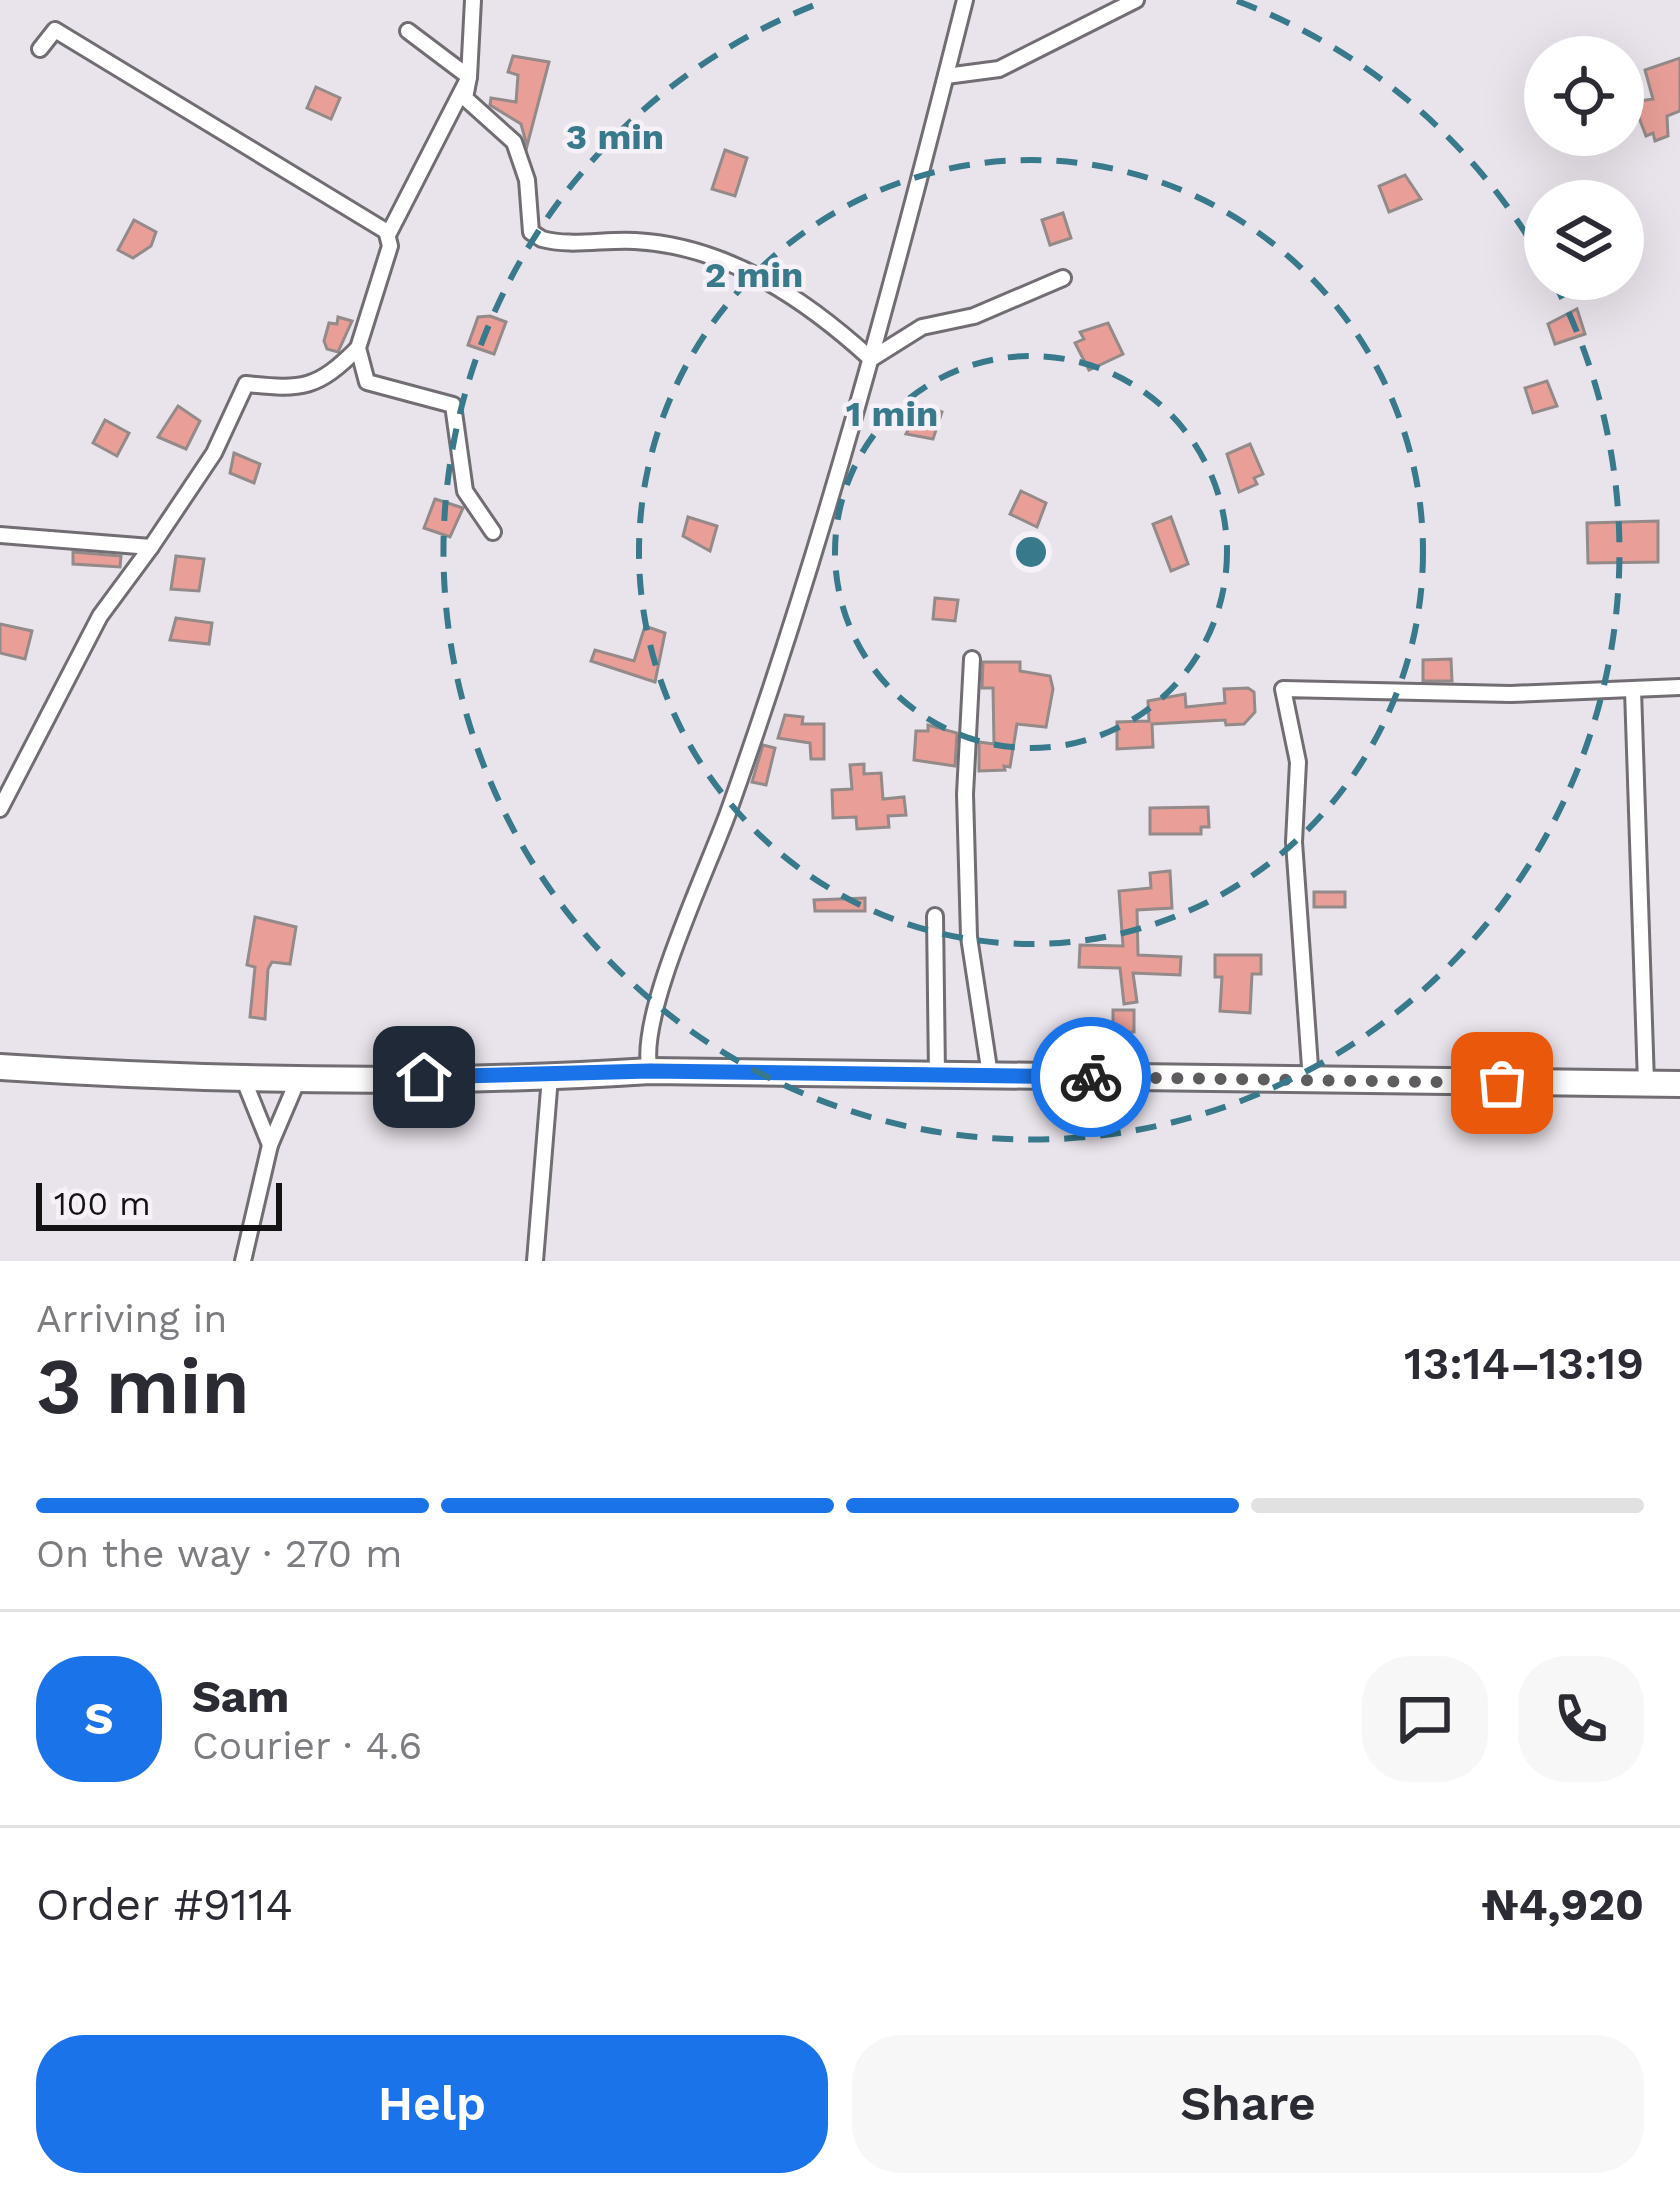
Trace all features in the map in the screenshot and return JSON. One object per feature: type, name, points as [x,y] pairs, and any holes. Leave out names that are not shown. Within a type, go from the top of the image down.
[{"type":"highway","points":[[0,1067],[242,1077],[550,1077],[650,1071],[1680,1084]]},
{"type":"street","points":[[473,0],[466,98],[514,142],[524,161],[529,224],[536,236],[550,241],[640,241],[726,257],[842,333],[871,358]]},
{"type":"street","points":[[650,1071],[646,1041],[672,954],[706,879],[825,526],[965,0]]},
{"type":"street","points":[[946,76],[999,69],[1136,0]]},
{"type":"street","points":[[40,50],[55,30],[386,230]]},
{"type":"street","points":[[408,32],[469,76]]},
{"type":"street","points":[[0,809],[100,616],[214,453],[246,384],[297,389],[328,378],[358,347],[390,246],[386,230],[469,76]]},
{"type":"street","points":[[871,358],[922,327],[974,316],[1063,278]]},
{"type":"street","points":[[358,347],[367,382],[453,405],[465,491],[493,532]]},
{"type":"street","points":[[0,535],[151,547]]},
{"type":"street","points":[[972,659],[965,794],[969,937],[990,1075]]},
{"type":"street","points":[[1311,1082],[1294,842],[1296,736],[1283,689],[1388,694],[1680,686]]},
{"type":"street","points":[[1633,690],[1646,1083]]},
{"type":"street","points":[[935,916],[937,1074]]},
{"type":"street","points":[[242,1077],[270,1145]]},
{"type":"street","points":[[243,1261],[270,1145],[299,1077]]},
{"type":"street","points":[[536,1261],[550,1077]]},
{"type":"building","points":[[513,56],[549,62],[527,146],[521,124],[490,105],[491,98],[516,102],[518,75],[508,72]]},
{"type":"building","points":[[1680,58],[1680,111],[1667,116],[1668,136],[1655,141],[1653,133],[1646,136],[1644,131],[1644,100],[1653,99],[1645,70]]},
{"type":"building","points":[[316,87],[340,98],[331,119],[307,108]]},
{"type":"building","points":[[725,150],[747,158],[735,196],[712,189]]},
{"type":"building","points":[[1405,175],[1421,199],[1389,212],[1379,186]]},
{"type":"building","points":[[1063,213],[1071,238],[1050,245],[1042,220]]},
{"type":"building","points":[[134,220],[156,232],[151,246],[133,258],[118,250]]},
{"type":"building","points":[[1577,309],[1585,334],[1555,344],[1548,324]]},
{"type":"building","points":[[338,317],[352,321],[338,352],[327,349],[324,341],[329,323],[337,324]]},
{"type":"building","points":[[478,317],[506,322],[494,354],[468,345]]},
{"type":"building","points":[[1108,323],[1123,354],[1089,370],[1075,343],[1084,339],[1080,332]]},
{"type":"building","points":[[1547,381],[1557,406],[1533,413],[1525,388]]},
{"type":"building","points":[[922,405],[942,412],[933,439],[906,434]]},
{"type":"building","points":[[178,406],[200,421],[186,449],[158,437]]},
{"type":"building","points":[[105,420],[129,433],[117,456],[93,443]]},
{"type":"building","points":[[1250,444],[1263,474],[1254,478],[1257,484],[1239,492],[1227,454]]},
{"type":"building","points":[[234,453],[260,464],[254,483],[230,473]]},
{"type":"building","points":[[1021,491],[1046,503],[1037,527],[1010,514]]},
{"type":"building","points":[[435,499],[463,508],[450,537],[424,528]]},
{"type":"building","points":[[688,517],[717,526],[710,551],[683,536]]},
{"type":"building","points":[[1171,517],[1188,564],[1171,571],[1153,524]]},
{"type":"building","points":[[1658,521],[1658,562],[1588,563],[1587,523]]},
{"type":"building","points":[[73,552],[121,556],[120,567],[73,564]]},
{"type":"building","points":[[176,556],[204,559],[199,591],[171,589]]},
{"type":"building","points":[[935,598],[958,600],[955,621],[933,619]]},
{"type":"building","points":[[176,618],[212,623],[209,644],[170,640]]},
{"type":"building","points":[[0,624],[32,631],[25,659],[0,653]]},
{"type":"building","points":[[645,626],[665,633],[655,682],[591,661],[595,650],[634,661]]},
{"type":"building","points":[[1451,659],[1452,681],[1423,681],[1423,660]]},
{"type":"building","points":[[983,662],[1020,662],[1020,671],[1050,676],[1053,689],[1046,727],[1017,724],[1010,767],[1004,766],[1005,770],[979,771],[979,742],[994,744],[993,688],[982,688]]},
{"type":"building","points":[[1224,689],[1254,692],[1255,712],[1244,724],[1226,725],[1225,720],[1152,724],[1153,747],[1117,749],[1117,722],[1149,721],[1148,701],[1185,694],[1186,707],[1225,703]]},
{"type":"building","points":[[785,715],[803,717],[802,724],[824,724],[824,759],[811,759],[810,743],[778,738]]},
{"type":"building","points":[[928,725],[957,733],[955,766],[914,760],[916,731],[928,731]]},
{"type":"building","points":[[763,745],[775,748],[766,785],[752,782]]},
{"type":"building","points":[[864,764],[864,774],[881,773],[883,799],[904,797],[906,815],[888,816],[889,827],[857,829],[856,817],[833,818],[832,790],[852,789],[850,765]]},
{"type":"building","points":[[1208,807],[1209,827],[1201,827],[1201,834],[1150,834],[1150,808]]},
{"type":"building","points":[[1170,871],[1172,908],[1137,910],[1138,955],[1181,957],[1180,975],[1133,973],[1137,1002],[1124,1004],[1120,968],[1079,967],[1080,945],[1123,946],[1119,891],[1151,888],[1150,873]]},
{"type":"building","points":[[1314,892],[1345,892],[1345,907],[1314,907]]},
{"type":"building","points":[[865,898],[865,911],[815,911],[814,900]]},
{"type":"building","points":[[255,917],[296,927],[290,964],[272,962],[268,969],[265,1019],[250,1017],[255,967],[247,965]]},
{"type":"building","points":[[1215,955],[1261,955],[1261,974],[1252,974],[1250,1013],[1220,1011],[1222,977],[1215,977]]},
{"type":"building","points":[[1113,1010],[1134,1010],[1134,1032],[1113,1032]]},
{"type":"way so far","points":[[1091,1077],[1502,1083]]},
{"type":"route","points":[[424,1077],[650,1071],[1091,1077]]}]
